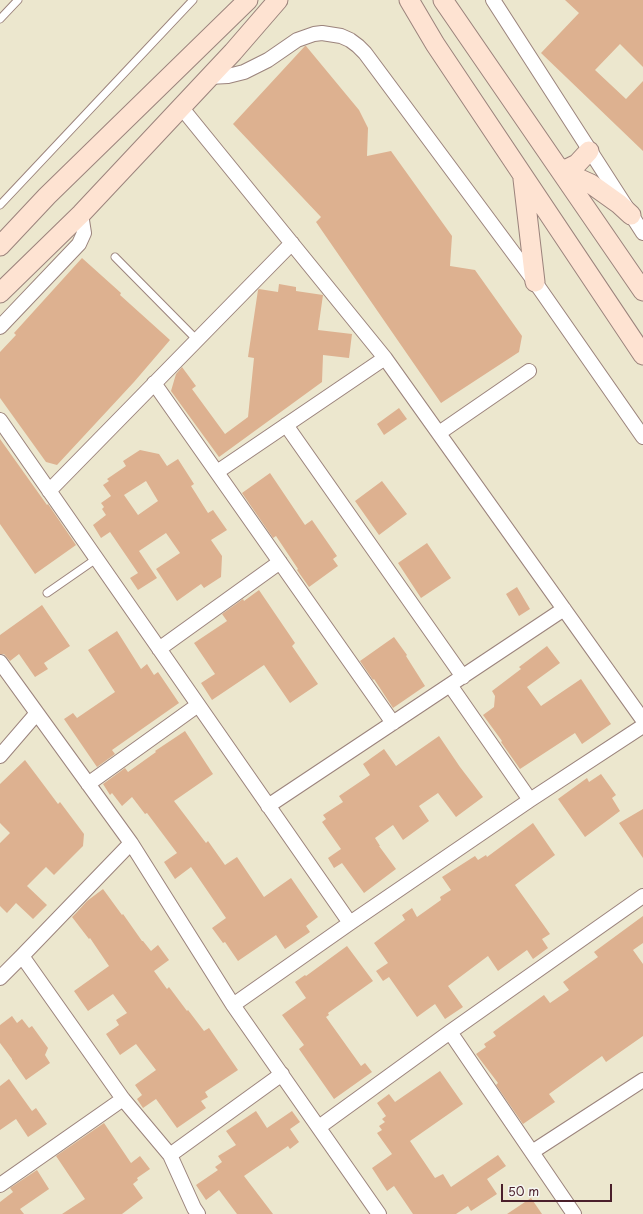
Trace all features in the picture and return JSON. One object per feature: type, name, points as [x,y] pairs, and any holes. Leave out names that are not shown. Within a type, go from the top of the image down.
[{"type":"main road","points":[[0,246],[47,196],[248,0]]},
{"type":"main road","points":[[0,294],[81,214],[233,52],[278,0]]},
{"type":"main road","points":[[233,52],[249,45],[257,39],[292,0]]},
{"type":"main road","points":[[394,0],[418,32],[435,44]]},
{"type":"main road","points":[[409,0],[435,44],[522,176],[643,355]]},
{"type":"main road","points":[[443,0],[643,291]]},
{"type":"main road","points":[[560,170],[577,164],[590,151]]},
{"type":"main road","points":[[560,170],[600,190],[631,215]]},
{"type":"main road","points":[[522,176],[535,282]]},
{"type":"street","points":[[493,0],[643,233]]},
{"type":"street","points":[[209,77],[228,76],[244,72],[268,60],[289,44],[305,36],[322,33],[341,36],[350,40],[365,53],[535,282],[643,437]]},
{"type":"street","points":[[181,107],[385,358],[643,720]]},
{"type":"street","points":[[0,326],[82,241],[84,233],[81,214]]},
{"type":"street","points":[[49,491],[292,243]]},
{"type":"street","points":[[217,472],[385,358]]},
{"type":"street","points":[[439,433],[529,371]]},
{"type":"street","points":[[154,383],[393,723]]},
{"type":"street","points":[[0,420],[350,923]]},
{"type":"street","points":[[286,425],[463,677]]},
{"type":"street","points":[[159,649],[280,562]]},
{"type":"street","points":[[268,806],[564,609]]},
{"type":"street","points":[[0,662],[131,843],[233,1005],[379,1214]]},
{"type":"street","points":[[450,685],[530,800]]},
{"type":"street","points":[[88,784],[198,705]]},
{"type":"street","points":[[0,756],[37,713]]},
{"type":"street","points":[[233,1005],[530,800],[643,726]]},
{"type":"street","points":[[0,978],[131,843]]},
{"type":"street","points":[[319,1127],[450,1032],[643,896]]},
{"type":"street","points":[[22,956],[123,1099],[170,1155],[192,1212]]},
{"type":"street","points":[[450,1032],[574,1214]]},
{"type":"street","points":[[170,1155],[282,1074]]},
{"type":"street","points":[[532,1152],[643,1080]]},
{"type":"street","points":[[0,1185],[123,1099]]},
{"type":"lane","points":[[0,19],[18,0]]},
{"type":"lane","points":[[0,205],[193,0]]},
{"type":"lane","points":[[115,257],[197,340]]},
{"type":"lane","points":[[47,593],[96,558]]},
{"type":"building","points":[[565,0],[643,0],[643,67],[620,44],[595,70],[626,99],[643,81],[643,151],[541,53],[579,13]]},
{"type":"building","points":[[305,46],[359,110],[368,128],[367,156],[391,151],[452,236],[450,266],[475,270],[522,336],[519,352],[441,403],[316,222],[321,217],[233,124]]},
{"type":"building","points":[[82,258],[170,340],[134,382],[57,465],[46,462],[0,398],[0,352],[16,335],[14,333]]},
{"type":"building","points":[[279,284],[296,287],[296,291],[323,295],[318,330],[352,334],[349,358],[323,355],[322,382],[219,457],[171,391],[176,374],[182,367],[196,386],[192,389],[225,434],[248,417],[254,358],[248,357],[258,290],[278,292]]},
{"type":"building","points":[[399,408],[407,419],[384,435],[377,424]]},
{"type":"building","points":[[0,439],[76,545],[35,574],[0,524]]},
{"type":"building","points":[[140,450],[159,454],[167,466],[178,459],[194,484],[191,486],[208,513],[213,510],[227,530],[211,540],[222,556],[221,577],[204,588],[201,584],[177,601],[156,569],[180,553],[166,533],[139,551],[157,578],[138,590],[130,578],[138,573],[110,532],[101,538],[93,525],[106,515],[102,509],[104,507],[101,503],[111,496],[103,485],[109,481],[107,479],[126,466],[123,461]],"holes":[[[146,481],[158,501],[138,515],[124,495]]]},
{"type":"building","points":[[270,473],[305,525],[312,520],[337,556],[333,559],[338,566],[309,587],[276,536],[273,538],[242,493]]},
{"type":"building","points":[[382,481],[407,514],[379,535],[355,501]]},
{"type":"building","points":[[427,543],[451,578],[421,598],[398,563]]},
{"type":"building","points":[[517,587],[530,609],[519,616],[506,594]]},
{"type":"building","points":[[259,590],[295,643],[292,646],[318,684],[290,703],[264,665],[212,700],[201,683],[215,674],[194,643],[227,621],[222,614]]},
{"type":"building","points":[[42,605],[70,646],[44,663],[48,669],[35,677],[19,654],[10,661],[4,654],[0,654],[0,635]]},
{"type":"building","points":[[117,631],[141,669],[147,664],[154,675],[158,672],[179,703],[112,750],[115,754],[97,767],[64,719],[73,713],[77,718],[115,692],[88,650]]},
{"type":"building","points":[[394,637],[407,655],[406,656],[425,686],[393,708],[360,661]]},
{"type":"building","points":[[547,646],[560,663],[527,687],[541,706],[581,679],[611,724],[582,744],[575,733],[520,769],[483,715],[494,707],[495,696],[492,691],[521,669],[519,667]]},
{"type":"building","points":[[185,731],[213,774],[174,801],[206,843],[208,841],[225,865],[237,857],[264,897],[291,878],[318,917],[306,926],[310,932],[285,949],[276,935],[238,961],[225,942],[223,943],[212,928],[226,918],[191,867],[175,879],[164,862],[177,853],[147,813],[145,814],[132,797],[122,806],[112,793],[110,795],[103,784],[125,768],[128,772],[156,752],[155,751]]},
{"type":"building","points":[[439,736],[483,797],[456,817],[438,793],[419,806],[429,821],[403,840],[393,825],[375,838],[396,869],[364,893],[342,863],[334,868],[328,858],[341,849],[322,822],[326,819],[323,815],[343,802],[339,796],[370,775],[363,764],[384,749],[396,766]]},
{"type":"building","points":[[25,760],[58,804],[60,802],[84,834],[83,846],[54,875],[46,867],[27,886],[47,905],[33,919],[16,903],[7,913],[0,906],[0,843],[10,833],[0,823],[0,784]]},
{"type":"building","points":[[601,774],[616,795],[612,798],[620,811],[585,837],[558,799],[587,778],[589,782]]},
{"type":"building","points":[[643,809],[643,858],[619,823]]},
{"type":"building","points":[[533,823],[555,855],[515,885],[550,934],[542,939],[548,948],[533,959],[527,950],[498,971],[488,956],[448,986],[463,1007],[445,1019],[435,1004],[417,1017],[389,977],[383,981],[376,971],[388,963],[374,943],[405,920],[402,915],[412,908],[417,917],[441,900],[440,897],[451,890],[442,877],[475,856],[478,860],[486,855],[487,857]]},
{"type":"building","points":[[103,889],[151,951],[158,945],[169,960],[154,971],[167,989],[169,987],[204,1031],[209,1028],[238,1070],[205,1092],[208,1097],[201,1101],[206,1108],[177,1128],[156,1099],[143,1108],[137,1099],[142,1095],[135,1085],[156,1070],[136,1044],[120,1055],[106,1034],[119,1025],[116,1020],[127,1013],[113,994],[88,1011],[74,991],[109,966],[90,938],[89,939],[72,917],[87,901]]},
{"type":"building","points":[[643,916],[643,943],[633,950],[643,964],[643,1036],[606,1062],[602,1056],[549,1094],[555,1102],[523,1124],[496,1085],[498,1083],[476,1054],[486,1047],[484,1044],[496,1036],[493,1032],[544,995],[550,1003],[569,990],[563,982],[598,957],[594,952]]},
{"type":"building","points":[[347,946],[373,981],[328,1013],[329,1015],[326,1017],[361,1066],[365,1063],[372,1072],[334,1099],[299,1049],[304,1045],[282,1015],[306,998],[295,982],[305,975],[306,976]]},
{"type":"building","points":[[12,1016],[17,1023],[22,1019],[29,1028],[32,1026],[48,1048],[45,1055],[50,1063],[26,1080],[0,1043],[0,1025]]},
{"type":"building","points":[[440,1071],[463,1104],[410,1141],[435,1178],[443,1174],[451,1187],[498,1155],[506,1166],[487,1179],[497,1194],[471,1211],[468,1206],[456,1214],[413,1214],[394,1186],[387,1191],[372,1168],[392,1154],[377,1133],[382,1130],[379,1126],[385,1122],[382,1119],[386,1116],[377,1103],[389,1094],[395,1102]]},
{"type":"building","points":[[9,1079],[32,1111],[36,1108],[47,1124],[28,1137],[16,1119],[0,1130],[0,1086]]},
{"type":"building","points":[[256,1111],[267,1128],[292,1111],[300,1122],[290,1129],[299,1142],[290,1149],[288,1146],[244,1176],[273,1214],[237,1214],[219,1190],[206,1200],[196,1185],[218,1170],[215,1167],[222,1162],[218,1156],[236,1145],[226,1131]]},
{"type":"building","points":[[104,1123],[131,1163],[140,1156],[150,1169],[137,1178],[138,1180],[133,1184],[143,1198],[122,1214],[62,1214],[85,1199],[56,1156]]},
{"type":"building","points":[[37,1170],[49,1189],[20,1209],[24,1214],[0,1214],[0,1202],[13,1192],[10,1188]]},
{"type":"building","points":[[531,1198],[542,1214],[507,1214]]}]
